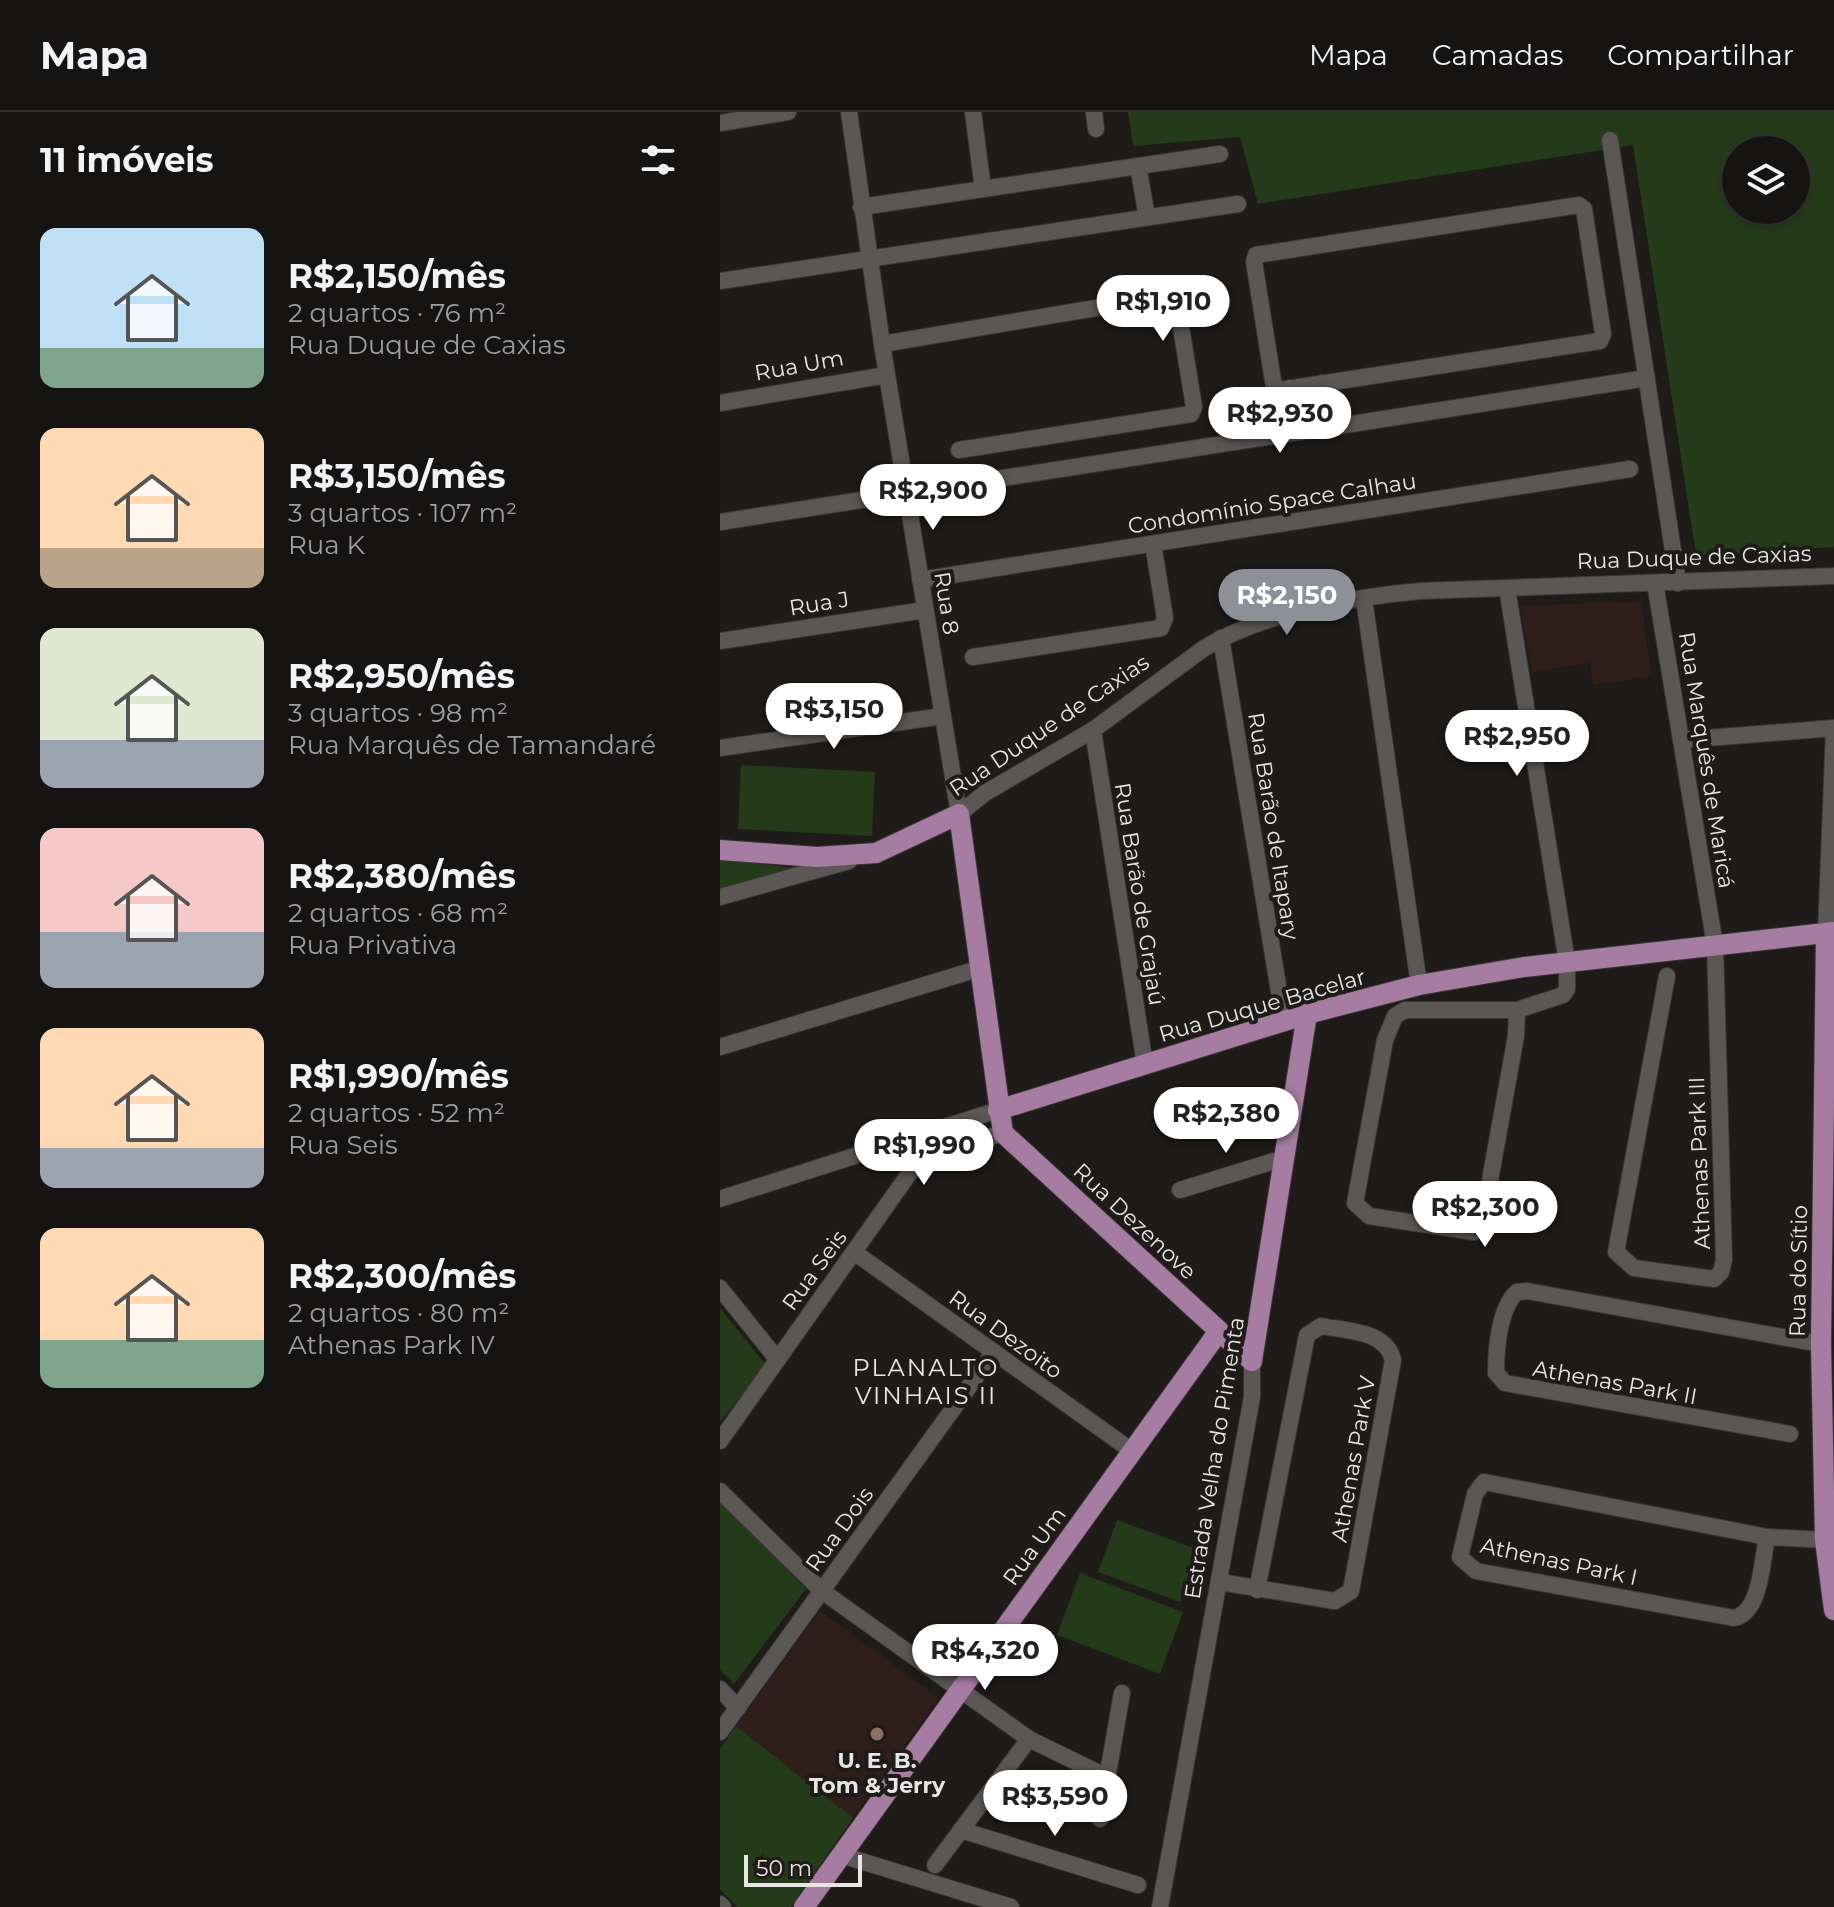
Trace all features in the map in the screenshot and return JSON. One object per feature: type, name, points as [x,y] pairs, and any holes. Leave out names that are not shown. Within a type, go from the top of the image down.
[{"type":"main road","name":"Rua Duque de Caxias","points":[[876,853],[959,814]]},
{"type":"main road","points":[[959,814],[1003,1133]]},
{"type":"main road","points":[[720,850],[817,857],[876,853]]},
{"type":"main road","name":"Rua Duque Bacelar","points":[[998,1110],[1307,1014],[1419,985],[1567,962],[1830,933]]},
{"type":"main road","name":"Rua do Sítio","points":[[1830,933],[1825,1331],[1829,1549],[1834,1610]]},
{"type":"main road","name":"Estrada Velha do Pimenta","points":[[1252,1361],[1307,1014]]},
{"type":"main road","name":"Rua Dezenove","points":[[1003,1133],[1252,1361]]},
{"type":"main road","name":"Rua Um","points":[[804,1907],[1219,1331]]},
{"type":"street","points":[[720,123],[788,112]]},
{"type":"street","name":"Rua 8","points":[[849,112],[868,256],[959,814]]},
{"type":"street","points":[[973,112],[983,189]]},
{"type":"street","points":[[1610,140],[1678,583]]},
{"type":"street","points":[[861,207],[1220,154]]},
{"type":"street","points":[[1138,166],[1147,217]]},
{"type":"street","points":[[720,281],[868,256],[1238,204]]},
{"type":"street","points":[[1583,207],[1603,334],[1600,341],[1290,388],[1280,390],[1273,385],[1254,262],[1256,255],[1583,207]]},
{"type":"street","points":[[882,344],[1167,296],[1177,303],[1194,407],[1191,414],[959,450]]},
{"type":"street","name":"Rua Um","points":[[720,403],[887,375]]},
{"type":"street","points":[[720,522],[1294,432],[1327,421],[1647,378]]},
{"type":"street","points":[[1322,383],[1327,421]]},
{"type":"street","points":[[1290,388],[1294,432]]},
{"type":"street","name":"Condomínio Space Calhau","points":[[920,580],[1630,469]]},
{"type":"street","points":[[973,657],[1161,628],[1165,618],[1153,544]]},
{"type":"street","name":"Rua Duque de Caxias","points":[[959,814],[985,793],[1093,730],[1221,638],[1267,621],[1364,599],[1420,591],[1834,576]]},
{"type":"street","name":"Rua Marquês de Maricá","points":[[1655,583],[1715,945]]},
{"type":"street","points":[[1507,588],[1567,962],[1567,989],[1563,995],[1517,1010],[1405,1010],[1395,1016],[1385,1040],[1356,1195],[1360,1211],[1369,1216],[1466,1233],[1474,1232],[1480,1225],[1516,1036],[1517,1010]]},
{"type":"street","points":[[1364,599],[1419,985]]},
{"type":"street","name":"Rua J","points":[[720,641],[925,610]]},
{"type":"street","name":"Rua Barão de Itapary","points":[[1221,638],[1284,1022]]},
{"type":"street","points":[[720,748],[943,716]]},
{"type":"street","points":[[1682,740],[1834,728],[1830,933]]},
{"type":"street","name":"Rua Barão de Grajaú","points":[[1093,730],[1145,1065]]},
{"type":"street","name":"Rua Duque de Caxias","points":[[720,897],[876,853]]},
{"type":"street","name":"Athenas Park III","points":[[1667,976],[1616,1252],[1634,1268],[1714,1279],[1721,1272],[1724,1260],[1715,945]]},
{"type":"street","points":[[720,1047],[981,968]]},
{"type":"street","name":"Rua Duque Bacelar","points":[[720,1199],[998,1110]]},
{"type":"street","name":"Rua Seis","points":[[720,1441],[921,1162],[934,1153],[1003,1133]]},
{"type":"street","points":[[1180,1190],[1284,1158]]},
{"type":"street","name":"Rua Dezoito","points":[[854,1252],[1132,1451]]},
{"type":"street","points":[[720,1288],[777,1359]]},
{"type":"street","name":"Athenas Park II","points":[[1790,1434],[1505,1383],[1496,1373],[1505,1310],[1510,1298],[1517,1292],[1527,1291],[1825,1331]]},
{"type":"street","name":"Athenas Park V","points":[[1220,1582],[1257,1590],[1335,1601],[1351,1591],[1393,1360],[1391,1351],[1380,1338],[1321,1326],[1307,1335],[1257,1590]]},
{"type":"street","name":"Rua Dois","points":[[720,1732],[994,1352]]},
{"type":"street","name":"Estrada Velha do Pimenta","points":[[1160,1907],[1252,1397],[1252,1361]]},
{"type":"street","name":"Athenas Park I","points":[[1767,1537],[1752,1606],[1742,1616],[1734,1618],[1476,1571],[1460,1557],[1475,1494],[1484,1482],[1829,1549]]},
{"type":"street","points":[[720,1491],[822,1591],[1029,1739],[1107,1777]]},
{"type":"street","points":[[720,1689],[738,1708]]},
{"type":"street","points":[[1100,1819],[1122,1693]]},
{"type":"street","points":[[935,1865],[1029,1739]]},
{"type":"street","points":[[961,1830],[1138,1885]]},
{"type":"street","points":[[841,1855],[1011,1907]]},
{"type":"shaded area","points":[[1641,601],[1652,676],[1593,685],[1590,663],[1532,672],[1520,606]]},
{"type":"shaded area","points":[[820,1611],[939,1698],[853,1818],[736,1726]]},
{"type":"green space","points":[[1128,112],[1834,112],[1834,547],[1696,555],[1633,145],[1258,204],[1240,137],[1133,146]]},
{"type":"green space","points":[[741,765],[875,772],[872,836],[738,829]]},
{"type":"green space","points":[[720,859],[794,868],[720,889]]},
{"type":"green space","points":[[720,1308],[766,1365],[720,1422]]},
{"type":"green space","points":[[720,1501],[806,1589],[734,1684],[720,1670]]},
{"type":"green space","points":[[1117,1520],[1199,1550],[1180,1602],[1098,1572]]},
{"type":"green space","points":[[1080,1573],[1183,1612],[1160,1674],[1057,1635]]},
{"type":"green space","points":[[736,1726],[853,1818],[791,1907],[737,1907],[720,1889],[720,1749]]},
{"type":"place","name":"U. E. B. Tom & Jerry","points":[[877,1734]]},
{"type":"district","name":"PLANALTO VINHAIS II","points":[[926,1382]]}]
